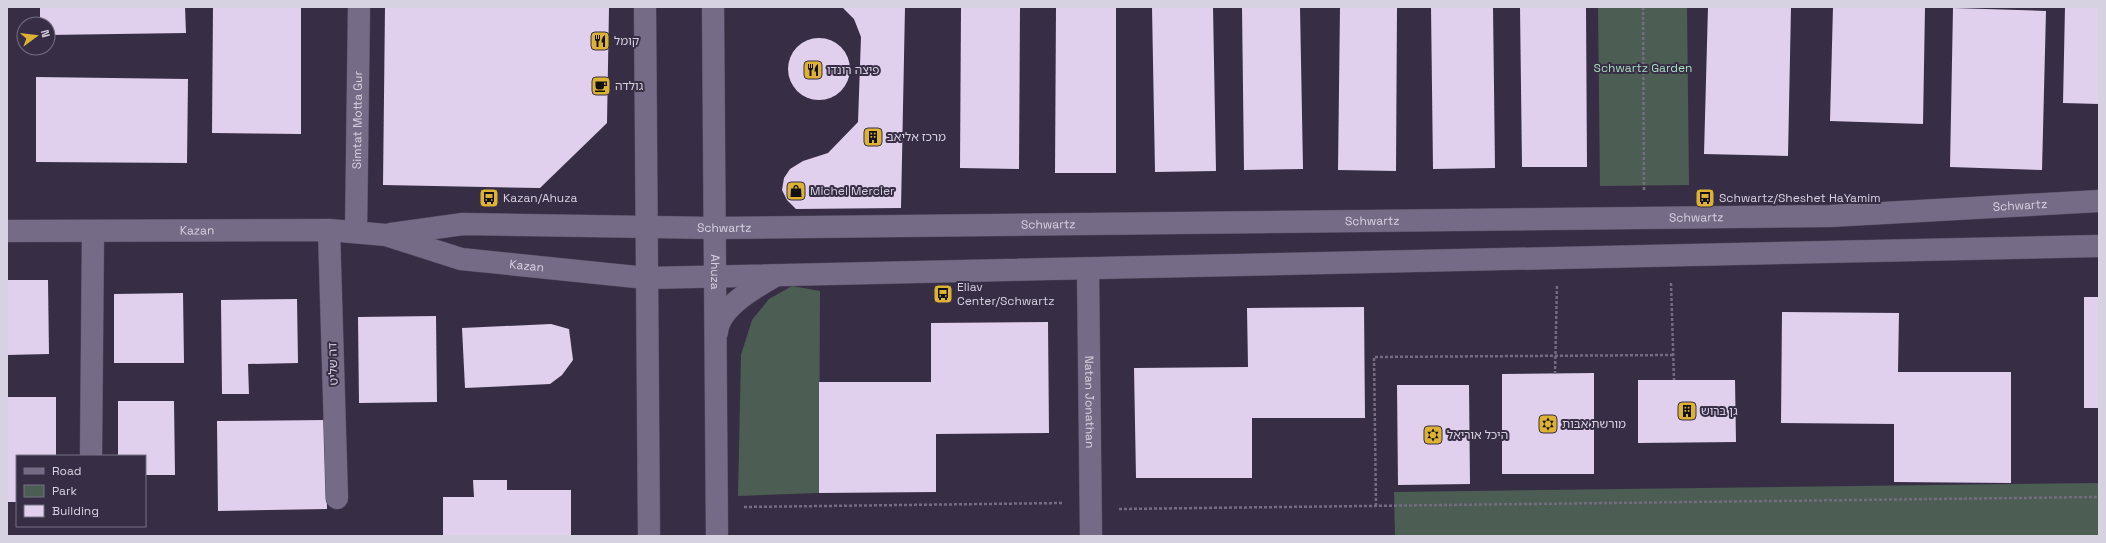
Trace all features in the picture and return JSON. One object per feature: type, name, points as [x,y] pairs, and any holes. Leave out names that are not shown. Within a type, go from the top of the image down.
[{"type":"street","name":"Simtat Motta Gur","points":[[356,232],[359,7]]},
{"type":"street","points":[[645,7],[649,536]]},
{"type":"street","name":"Ahuza","points":[[713,7],[717,536]]},
{"type":"street","name":"Schwartz","points":[[646,226],[714,228],[1830,216],[2099,201]]},
{"type":"street","name":"Kazan","points":[[386,235],[463,224],[646,226]]},
{"type":"street","name":"Kazan","points":[[7,231],[329,230],[386,235],[461,259],[646,278]]},
{"type":"street","name":"דה שליט","points":[[329,230],[338,498]]},
{"type":"street","points":[[91,455],[93,231]]},
{"type":"street","points":[[646,278],[1670,254],[2099,246]]},
{"type":"street","name":"Natan Jonathan","points":[[1088,268],[1091,536]]},
{"type":"street","points":[[716,343],[717,324],[733,304],[756,287],[776,276]]},
{"type":"path","points":[[1643,7],[1644,218]]},
{"type":"path","points":[[1670,254],[1674,380]]},
{"type":"path","points":[[1555,374],[1558,257]]},
{"type":"path","points":[[1376,506],[1374,357],[1673,355]]},
{"type":"path","points":[[717,507],[1376,506],[2099,497]]},
{"type":"green space","name":"Schwartz Garden","points":[[1598,7],[1687,7],[1689,185],[1600,186]]},
{"type":"green space","points":[[792,286],[820,291],[819,493],[738,496],[741,355],[752,320],[769,299]]},
{"type":"green space","points":[[2099,483],[2099,536],[1395,536],[1394,492]]},
{"type":"building","points":[[40,7],[185,7],[186,33],[56,35],[56,16],[40,16]]},
{"type":"building","points":[[213,7],[301,7],[301,134],[212,133]]},
{"type":"building","points":[[385,7],[609,8],[607,123],[540,188],[383,185]]},
{"type":"building","name":"מרכז אליאב","points":[[842,7],[905,7],[901,208],[796,209],[787,200],[782,190],[784,178],[790,169],[803,161],[828,153],[858,122],[861,37],[854,19]]},
{"type":"building","points":[[961,7],[1020,7],[1019,169],[960,168]]},
{"type":"building","points":[[1056,7],[1116,7],[1116,173],[1055,173]]},
{"type":"building","points":[[1152,7],[1213,7],[1216,171],[1155,172]]},
{"type":"building","points":[[1242,7],[1300,7],[1303,169],[1244,170]]},
{"type":"building","points":[[1340,7],[1397,7],[1396,171],[1338,170]]},
{"type":"building","points":[[1431,7],[1493,7],[1495,168],[1433,169]]},
{"type":"building","points":[[1520,7],[1586,7],[1587,167],[1522,167]]},
{"type":"building","points":[[1708,7],[1791,7],[1788,156],[1704,154]]},
{"type":"building","points":[[1833,7],[1925,7],[1923,124],[1830,121]]},
{"type":"building","points":[[2065,7],[2099,7],[2099,104],[2063,103]]},
{"type":"building","points":[[1953,8],[2046,11],[2042,170],[1950,167]]},
{"type":"building","points":[[813,38],[825,38],[841,47],[848,57],[850,69],[848,81],[841,91],[825,100],[813,100],[802,95],[793,86],[788,75],[788,63],[793,52],[802,43]]},
{"type":"building","points":[[36,77],[188,79],[187,163],[36,162]]},
{"type":"building","points":[[7,280],[48,280],[49,354],[7,355]]},
{"type":"building","points":[[183,293],[184,363],[114,363],[114,294]]},
{"type":"building","points":[[2084,297],[2099,297],[2099,408],[2084,408]]},
{"type":"building","points":[[297,299],[298,363],[248,364],[249,394],[222,394],[221,300]]},
{"type":"building","points":[[1364,307],[1365,418],[1252,418],[1252,478],[1136,478],[1134,368],[1248,367],[1247,308]]},
{"type":"building","points":[[1782,312],[1899,313],[1898,372],[2011,372],[2011,483],[1894,482],[1894,424],[1781,423]]},
{"type":"building","points":[[436,316],[437,402],[359,403],[358,317]]},
{"type":"building","points":[[1048,322],[1049,433],[936,434],[936,492],[819,493],[819,382],[931,382],[931,323]]},
{"type":"building","points":[[551,324],[569,329],[573,360],[562,375],[550,384],[465,388],[462,328]]},
{"type":"building","name":"מורשת אבות","points":[[1594,373],[1594,474],[1502,474],[1502,374]]},
{"type":"building","name":"גן ברוש","points":[[1638,380],[1735,380],[1736,442],[1638,443]]},
{"type":"building","name":"היכל אוריאל","points":[[1397,385],[1469,385],[1470,484],[1398,485]]},
{"type":"building","points":[[7,397],[56,397],[56,455],[16,455],[16,502],[7,502]]},
{"type":"building","points":[[118,401],[174,401],[175,475],[146,475],[146,455],[118,455]]},
{"type":"building","points":[[326,420],[327,509],[218,511],[217,421]]},
{"type":"building","points":[[473,480],[507,480],[507,490],[571,490],[571,536],[443,536],[443,497],[474,497]]},
{"type":"place","name":"קומל","points":[[600,41]]},
{"type":"place","name":"פיצה רונדו","points":[[813,70]]},
{"type":"place","name":"גולדה","points":[[601,86]]},
{"type":"place","name":"מרכז אליאב","points":[[873,137]]},
{"type":"place","name":"Michel Mercier","points":[[796,191]]},
{"type":"place","name":"Kazan/Ahuza","points":[[489,198]]},
{"type":"place","name":"Schwartz/Sheshet HaYamim","points":[[1705,198]]},
{"type":"place","name":"Eliav Center/Schwartz","points":[[943,294]]},
{"type":"place","name":"גן ברוש","points":[[1687,411]]},
{"type":"place","name":"מורשת אבות","points":[[1548,424]]},
{"type":"place","name":"היכל אוריאל","points":[[1433,435]]}]
